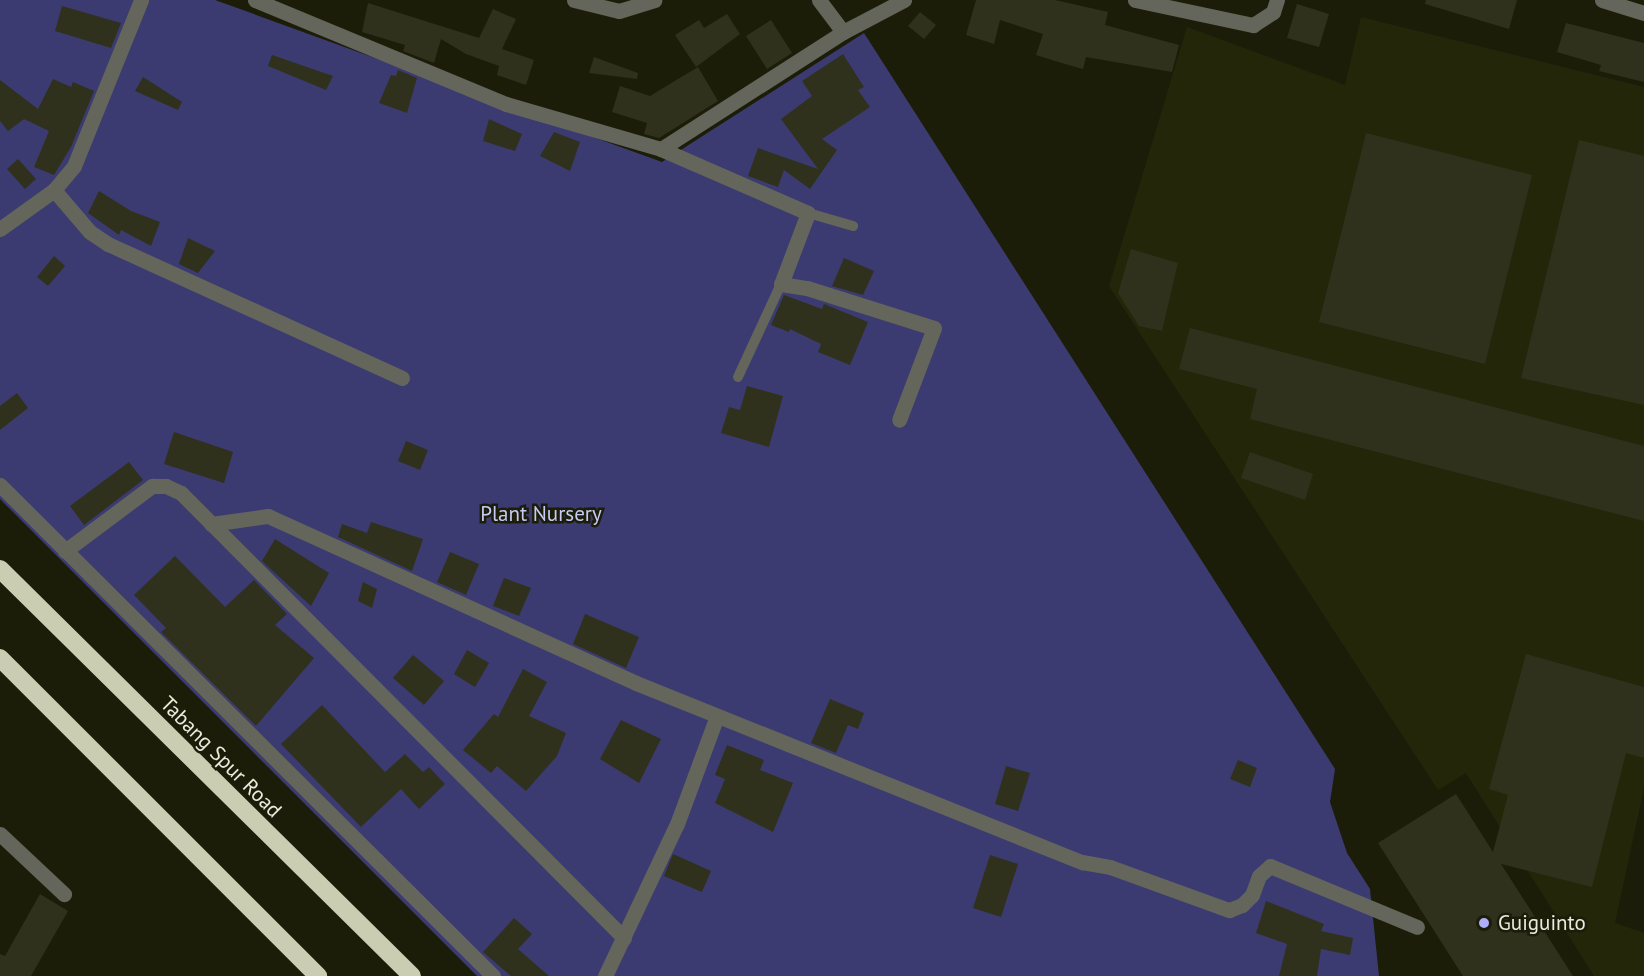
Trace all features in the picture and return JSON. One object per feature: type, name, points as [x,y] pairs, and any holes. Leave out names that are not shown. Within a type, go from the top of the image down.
[{"type":"highway","name":"Tabang Spur Road","points":[[0,569],[412,976]]},
{"type":"highway","points":[[0,658],[318,976]]},
{"type":"street","points":[[0,229],[54,190],[80,156],[141,0]]},
{"type":"street","points":[[255,0],[506,104],[662,149],[808,213],[781,284],[807,288],[933,328],[899,420]]},
{"type":"street","points":[[574,0],[619,11],[654,0]]},
{"type":"street","points":[[819,0],[843,32]]},
{"type":"street","points":[[662,149],[843,32],[904,0]]},
{"type":"street","points":[[1135,0],[1253,25],[1273,12],[1277,0]]},
{"type":"street","points":[[1602,0],[1635,7]]},
{"type":"street","points":[[54,190],[90,232],[108,244],[402,378]]},
{"type":"street","points":[[0,485],[493,976]]},
{"type":"street","points":[[64,551],[152,486],[166,486],[181,493],[624,938]]},
{"type":"street","points":[[211,524],[268,516],[717,716],[1082,862],[1110,867],[1228,910],[1242,905],[1252,895],[1259,876],[1270,866],[1417,927]]},
{"type":"street","points":[[604,976],[677,824],[717,716]]},
{"type":"street","points":[[0,834],[64,894]]},
{"type":"lane","points":[[808,213],[853,226]]},
{"type":"lane","points":[[738,377],[781,284]]},
{"type":"shaded area","points":[[1361,17],[1644,87],[1644,788],[1615,923],[1644,933],[1644,976],[1594,976],[1466,773],[1438,790],[1109,286],[1187,27],[1345,85]]},
{"type":"green space","name":"Plant Nursery","points":[[0,0],[215,0],[662,162],[864,33],[1335,769],[1330,802],[1347,853],[1370,889],[1379,976],[477,976],[0,499]]},
{"type":"building","points":[[976,0],[1055,0],[1108,12],[1105,25],[1179,45],[1172,72],[1086,57],[1083,69],[1065,64],[1036,55],[1043,34],[1000,20],[994,44],[966,35]]},
{"type":"building","points":[[1426,0],[1517,0],[1509,29],[1425,4]]},
{"type":"building","points":[[368,3],[479,38],[493,9],[516,19],[502,49],[534,60],[526,85],[497,75],[499,66],[466,54],[441,39],[434,63],[403,51],[405,45],[362,32]]},
{"type":"building","points":[[1297,4],[1329,14],[1319,47],[1287,38]]},
{"type":"building","points":[[62,6],[121,23],[111,48],[55,31]]},
{"type":"building","points":[[920,12],[936,25],[924,39],[908,26]]},
{"type":"building","points":[[727,14],[740,34],[696,67],[675,35],[699,20],[704,28]]},
{"type":"building","points":[[771,20],[792,53],[767,69],[746,36]]},
{"type":"building","points":[[1566,23],[1644,43],[1644,82],[1599,71],[1601,65],[1557,52]]},
{"type":"building","points":[[843,54],[864,87],[858,90],[870,107],[822,139],[837,150],[810,189],[784,170],[778,187],[748,176],[758,148],[818,169],[781,119],[812,96],[802,81]]},
{"type":"building","points":[[272,55],[333,76],[326,90],[268,66]]},
{"type":"building","points":[[594,57],[638,73],[637,79],[589,73]]},
{"type":"building","points":[[698,67],[718,101],[659,138],[644,134],[647,123],[612,112],[620,86],[650,96]]},
{"type":"building","points":[[398,70],[417,78],[407,113],[379,103],[391,75],[396,76]]},
{"type":"building","points":[[143,77],[182,102],[178,110],[135,91]]},
{"type":"building","points":[[53,79],[71,87],[73,82],[94,91],[71,147],[54,175],[34,167],[49,131],[24,119],[8,131],[0,121],[0,80],[38,109]]},
{"type":"building","points":[[489,119],[522,134],[515,151],[483,141]]},
{"type":"building","points":[[554,132],[580,142],[570,171],[540,156]]},
{"type":"building","points":[[1366,133],[1532,175],[1485,364],[1319,322]]},
{"type":"building","points":[[1579,140],[1644,156],[1644,405],[1521,378]]},
{"type":"building","points":[[18,159],[36,179],[25,189],[7,169]]},
{"type":"building","points":[[99,191],[131,211],[160,222],[151,246],[121,230],[119,235],[88,213]]},
{"type":"building","points":[[188,238],[215,251],[198,273],[179,264]]},
{"type":"building","points":[[1131,249],[1178,263],[1162,331],[1139,326],[1118,293]]},
{"type":"building","points":[[54,256],[65,266],[48,286],[37,277]]},
{"type":"building","points":[[844,258],[874,271],[863,295],[832,286]]},
{"type":"building","points":[[784,295],[822,309],[824,304],[868,322],[850,365],[818,352],[821,344],[790,329],[789,332],[771,325]]},
{"type":"building","points":[[1190,328],[1644,446],[1644,521],[1250,419],[1257,389],[1179,369]]},
{"type":"building","points":[[747,386],[783,396],[769,447],[721,433],[729,407],[740,410]]},
{"type":"building","points":[[17,393],[28,408],[0,430],[0,406]]},
{"type":"building","points":[[174,432],[233,452],[224,483],[164,464]]},
{"type":"building","points":[[406,441],[428,450],[420,470],[398,461]]},
{"type":"building","points":[[1250,452],[1313,474],[1305,500],[1241,478]]},
{"type":"building","points":[[129,462],[143,480],[84,525],[70,506]]},
{"type":"building","points":[[371,522],[423,539],[412,571],[338,537],[342,524],[367,533]]},
{"type":"building","points":[[275,539],[329,573],[311,606],[262,561]]},
{"type":"building","points":[[450,552],[479,564],[466,595],[437,582]]},
{"type":"building","points":[[175,556],[225,607],[254,580],[287,614],[275,625],[314,658],[256,726],[161,632],[166,628],[134,595]]},
{"type":"building","points":[[504,578],[531,588],[519,616],[493,606]]},
{"type":"building","points":[[363,582],[377,589],[372,608],[358,601]]},
{"type":"building","points":[[585,614],[639,637],[626,668],[573,644]]},
{"type":"building","points":[[467,650],[489,663],[475,687],[454,674]]},
{"type":"building","points":[[1526,654],[1644,687],[1644,758],[1626,753],[1592,887],[1501,864],[1573,976],[1463,976],[1378,843],[1456,794],[1493,852],[1508,795],[1489,789]]},
{"type":"building","points":[[413,655],[444,681],[424,705],[393,678]]},
{"type":"building","points":[[523,669],[547,682],[529,716],[566,733],[557,756],[526,791],[497,766],[491,773],[463,750],[494,714],[498,717]]},
{"type":"building","points":[[830,699],[864,713],[858,729],[848,725],[836,753],[811,743]]},
{"type":"building","points":[[322,705],[385,772],[405,754],[423,772],[429,767],[445,784],[419,809],[401,789],[361,827],[281,744]]},
{"type":"building","points":[[621,720],[661,739],[639,783],[600,759]]},
{"type":"building","points":[[727,745],[764,760],[760,770],[793,783],[773,832],[715,803],[725,779],[715,775]]},
{"type":"building","points":[[1238,760],[1257,768],[1250,787],[1230,779]]},
{"type":"building","points":[[1006,766],[1030,773],[1018,811],[995,804]]},
{"type":"building","points":[[673,854],[711,871],[702,892],[664,876]]},
{"type":"building","points":[[990,855],[1018,864],[1001,917],[973,908]]},
{"type":"building","points":[[40,894],[68,911],[31,976],[0,976],[0,954],[5,956]]},
{"type":"building","points":[[1266,901],[1324,924],[1321,931],[1353,938],[1350,955],[1321,949],[1317,976],[1279,976],[1287,944],[1256,933]]},
{"type":"building","points":[[514,918],[532,934],[518,949],[549,976],[511,976],[483,952]]},
{"type":"place","name":"Guiguinto","points":[[1484,923]]}]
